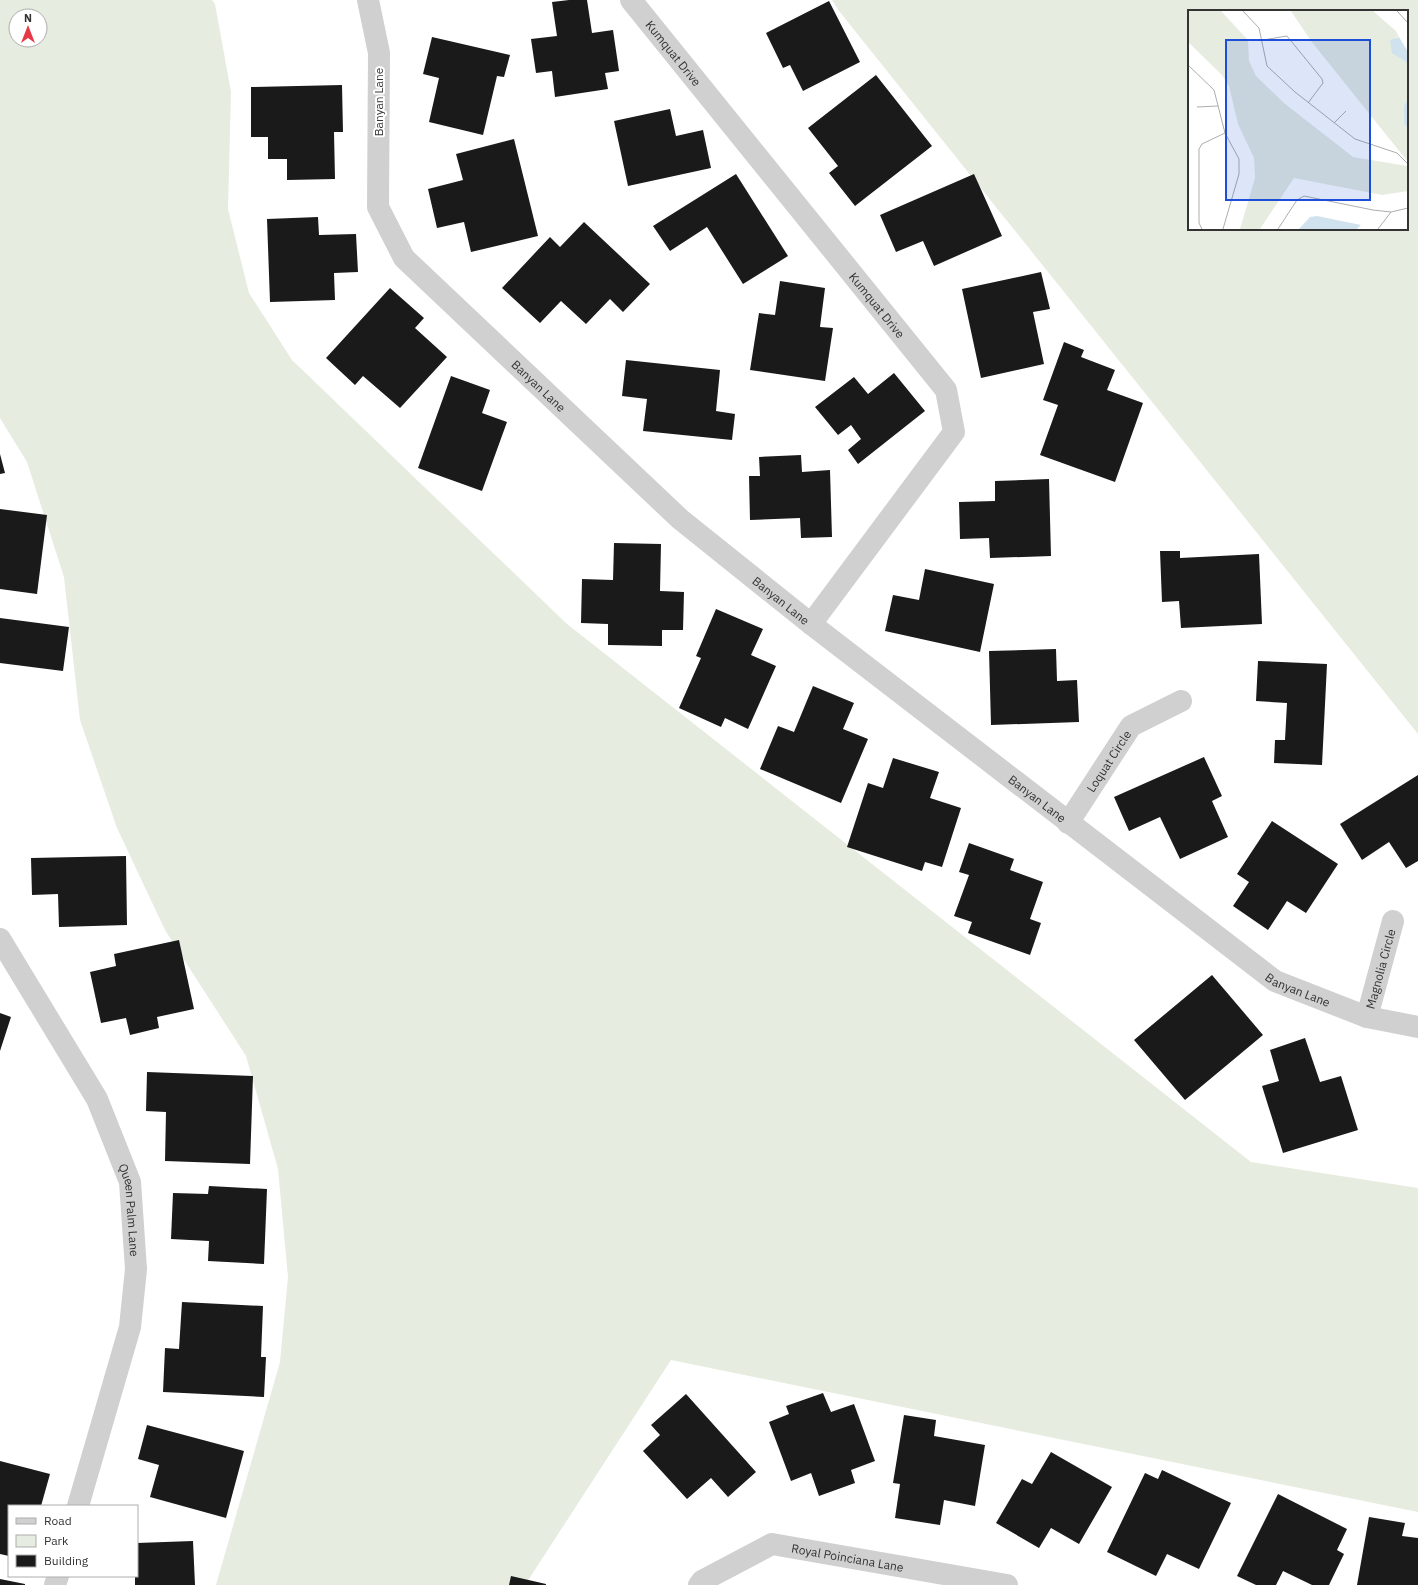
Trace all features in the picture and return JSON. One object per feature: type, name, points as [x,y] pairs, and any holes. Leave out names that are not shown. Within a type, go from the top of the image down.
[{"type":"street","name":"Kumquat Drive","points":[[631,0],[946,390],[954,432],[811,624]]},
{"type":"street","name":"Banyan Lane","points":[[371,1],[379,53],[378,207],[404,258],[680,519],[811,624],[1068,823],[1275,980],[1367,1017],[1418,1027]]},
{"type":"street","name":"Loquat Circle","points":[[1068,823],[1131,726],[1181,701]]},
{"type":"street","name":"Magnolia Circle","points":[[1367,1017],[1393,921]]},
{"type":"street","name":"Queen Palm Lane","points":[[0,939],[97,1099],[130,1182],[136,1268],[130,1327],[78,1505]]},
{"type":"street","name":"Royal Poinciana Lane","points":[[699,1585],[702,1581],[772,1544],[1008,1585]]},
{"type":"green space","points":[[0,0],[212,0],[215,4],[231,92],[228,209],[249,293],[292,360],[567,624],[1251,1162],[1418,1188],[1418,1512],[671,1360],[525,1585],[216,1585],[280,1362],[288,1277],[278,1169],[246,1056],[165,930],[117,828],[80,720],[64,577],[27,462],[0,418]]},
{"type":"green space","points":[[832,0],[1418,0],[1418,734],[839,11]]},
{"type":"building","points":[[587,0],[592,33],[613,30],[619,71],[605,73],[608,89],[555,97],[552,71],[536,73],[531,39],[557,36],[552,2]]},
{"type":"building","points":[[829,1],[860,62],[803,91],[790,65],[783,68],[766,33]]},
{"type":"building","points":[[432,37],[510,55],[504,77],[497,76],[483,135],[429,122],[439,78],[423,74]]},
{"type":"building","points":[[876,75],[932,146],[855,206],[829,173],[838,166],[808,128]]},
{"type":"building","points":[[342,85],[343,132],[334,132],[335,179],[287,180],[287,159],[268,159],[268,137],[251,137],[251,87]]},
{"type":"building","points":[[670,109],[676,136],[703,130],[711,168],[628,186],[614,121]]},
{"type":"building","points":[[514,139],[538,236],[471,252],[464,222],[437,228],[428,189],[463,180],[456,154]]},
{"type":"building","points":[[736,174],[788,256],[743,284],[707,227],[670,251],[653,226]]},
{"type":"building","points":[[974,174],[1002,236],[934,266],[923,241],[896,252],[880,215]]},
{"type":"building","points":[[318,217],[319,235],[356,234],[358,272],[334,273],[335,300],[270,302],[267,219]]},
{"type":"building","points":[[584,222],[650,284],[623,312],[610,299],[586,324],[561,301],[540,323],[502,288],[550,237],[560,247]]},
{"type":"building","points":[[1041,272],[1050,309],[1033,312],[1044,364],[981,378],[962,289]]},
{"type":"building","points":[[780,281],[825,288],[820,327],[833,328],[825,381],[750,370],[759,313],[775,315]]},
{"type":"building","points":[[390,288],[424,318],[415,328],[447,357],[400,408],[363,376],[355,385],[326,358]]},
{"type":"building","points":[[1064,342],[1084,350],[1081,357],[1115,370],[1107,390],[1143,403],[1115,482],[1040,455],[1058,405],[1043,400]]},
{"type":"building","points":[[626,360],[720,370],[716,411],[735,414],[732,440],[643,431],[647,399],[622,396]]},
{"type":"building","points":[[894,373],[925,411],[858,464],[848,450],[861,439],[851,425],[838,435],[815,407],[854,377],[868,394]]},
{"type":"building","points":[[451,376],[490,390],[482,413],[507,422],[482,491],[418,468]]},
{"type":"building","points":[[0,454],[5,473],[0,474]]},
{"type":"building","points":[[801,455],[802,472],[830,470],[832,537],[801,538],[800,518],[750,520],[749,476],[760,476],[759,457]]},
{"type":"building","points":[[1049,479],[1051,556],[990,558],[989,538],[960,539],[959,502],[995,501],[995,481]]},
{"type":"building","points":[[0,509],[47,515],[37,594],[0,589]]},
{"type":"building","points":[[614,543],[661,544],[660,591],[684,592],[683,630],[662,630],[662,646],[608,645],[608,624],[581,623],[582,579],[613,580]]},
{"type":"building","points":[[1160,551],[1180,551],[1180,558],[1259,554],[1262,624],[1181,628],[1179,601],[1162,602]]},
{"type":"building","points":[[925,569],[994,584],[980,652],[885,631],[893,595],[919,600]]},
{"type":"building","points":[[716,609],[763,629],[751,655],[776,666],[748,729],[725,718],[721,727],[679,708],[701,658],[696,656]]},
{"type":"building","points":[[0,618],[69,627],[63,671],[0,663]]},
{"type":"building","points":[[1056,649],[1057,681],[1077,680],[1079,722],[991,725],[989,651]]},
{"type":"building","points":[[1258,661],[1327,664],[1322,765],[1274,763],[1275,740],[1285,740],[1287,703],[1256,701]]},
{"type":"building","points":[[813,686],[854,703],[843,729],[868,739],[841,803],[760,769],[778,726],[794,732]]},
{"type":"building","points":[[1204,757],[1222,796],[1212,801],[1228,837],[1180,859],[1160,817],[1129,831],[1114,797]]},
{"type":"building","points":[[893,758],[939,772],[930,798],[961,808],[942,867],[925,862],[922,871],[847,847],[868,783],[883,788]]},
{"type":"building","points":[[1418,775],[1418,861],[1406,868],[1389,842],[1362,860],[1340,824]]},
{"type":"building","points":[[1272,821],[1338,864],[1306,913],[1287,901],[1268,930],[1233,906],[1249,882],[1237,874]]},
{"type":"building","points":[[969,843],[1014,859],[1010,870],[1043,882],[1030,919],[1041,923],[1030,955],[968,933],[972,922],[954,916],[969,875],[959,872]]},
{"type":"building","points":[[126,856],[127,925],[59,927],[58,894],[32,895],[31,858]]},
{"type":"building","points":[[179,940],[194,1009],[157,1017],[159,1028],[130,1035],[126,1018],[101,1023],[90,972],[116,966],[114,954]]},
{"type":"building","points":[[1212,975],[1263,1035],[1185,1100],[1134,1040]]},
{"type":"building","points":[[0,1013],[11,1017],[0,1051]]},
{"type":"building","points":[[1305,1038],[1320,1082],[1341,1076],[1358,1130],[1283,1153],[1262,1086],[1279,1081],[1270,1050]]},
{"type":"building","points":[[147,1072],[253,1076],[250,1164],[165,1161],[166,1112],[146,1111]]},
{"type":"building","points":[[209,1186],[267,1189],[264,1264],[208,1261],[209,1241],[171,1239],[173,1193],[208,1194]]},
{"type":"building","points":[[182,1302],[263,1306],[261,1357],[266,1357],[264,1397],[163,1392],[165,1348],[179,1349]]},
{"type":"building","points":[[823,1393],[831,1412],[854,1404],[875,1461],[851,1470],[855,1483],[819,1496],[811,1473],[791,1481],[769,1422],[789,1414],[786,1406]]},
{"type":"building","points":[[686,1394],[756,1472],[728,1497],[711,1478],[687,1499],[643,1451],[660,1435],[651,1425]]},
{"type":"building","points":[[904,1415],[936,1420],[934,1436],[985,1445],[975,1506],[944,1500],[940,1525],[895,1518],[900,1484],[893,1483]]},
{"type":"building","points":[[147,1425],[244,1451],[226,1518],[150,1497],[159,1465],[138,1459]]},
{"type":"building","points":[[1051,1452],[1112,1487],[1079,1544],[1051,1528],[1039,1548],[996,1523],[1022,1479],[1032,1484]]},
{"type":"building","points":[[0,1461],[50,1474],[41,1505],[8,1505],[8,1556],[0,1554]]},
{"type":"building","points":[[1162,1470],[1231,1503],[1199,1569],[1167,1554],[1156,1576],[1107,1552],[1145,1473],[1158,1479]]},
{"type":"building","points":[[1278,1494],[1347,1529],[1337,1550],[1344,1554],[1329,1585],[1312,1585],[1283,1571],[1276,1585],[1256,1585],[1237,1576]]},
{"type":"building","points":[[1369,1517],[1405,1523],[1402,1536],[1418,1538],[1418,1585],[1357,1585]]},
{"type":"building","points":[[193,1541],[195,1585],[135,1585],[135,1577],[138,1577],[138,1543]]},
{"type":"building","points":[[511,1576],[546,1584],[546,1585],[509,1585]]},
{"type":"building","points":[[0,1579],[25,1584],[25,1585],[0,1585]]}]
